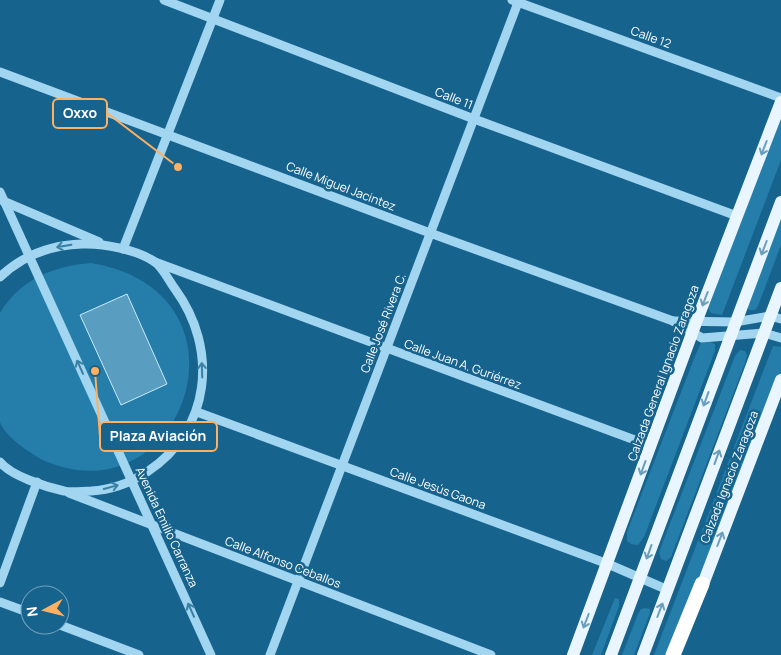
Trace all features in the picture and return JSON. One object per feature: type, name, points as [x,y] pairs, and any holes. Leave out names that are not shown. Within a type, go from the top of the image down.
[{"type":"highway","points":[[674,655],[702,584]]},
{"type":"main road","name":"Calzada General Ignacio Zaragoza","points":[[573,655],[697,320],[781,102]]},
{"type":"main road","points":[[610,655],[781,202]]},
{"type":"main road","points":[[643,655],[764,333],[776,318],[781,288]]},
{"type":"main road","name":"Calzada Ignacio Zaragoza","points":[[702,584],[781,380]]},
{"type":"main road","points":[[680,655],[702,584]]},
{"type":"street","name":"Calle 11","points":[[164,0],[474,119],[738,216]]},
{"type":"street","points":[[123,249],[220,0]]},
{"type":"street","name":"Calle 12","points":[[516,1],[781,98]]},
{"type":"street","name":"Calle José Rivera C.","points":[[270,655],[474,119],[516,1]]},
{"type":"street","name":"Calle Miguel Jacintez","points":[[0,72],[430,233],[673,321],[692,334],[702,338],[729,338],[764,333]]},
{"type":"street","name":"Avenida Emilio Carranza","points":[[0,192],[2,201],[154,526],[211,655]]},
{"type":"street","points":[[2,201],[102,243]]},
{"type":"street","points":[[0,276],[29,256],[64,244],[102,243]]},
{"type":"street","name":"Calle Juan A. Guriérrez","points":[[102,243],[123,249],[386,350],[651,446]]},
{"type":"street","points":[[66,492],[100,490],[132,482],[158,465],[181,442],[197,412],[203,380],[201,347],[197,331],[192,316],[155,262]]},
{"type":"street","name":"Calle Miguel Jacintez","points":[[673,321],[736,322],[776,318]]},
{"type":"street","points":[[764,333],[781,338]]},
{"type":"street","name":"Calle Jesús Gaona","points":[[197,412],[608,564],[668,590]]},
{"type":"street","points":[[0,462],[3,469]]},
{"type":"street","name":"Calle Alfonso Ceballos","points":[[3,469],[491,655]]},
{"type":"street","points":[[0,583],[37,482]]},
{"type":"street","points":[[0,602],[20,609]]},
{"type":"street","points":[[70,629],[139,655]]},
{"type":"shaded area","points":[[781,117],[781,160],[722,315],[711,313],[708,308]]},
{"type":"shaded area","points":[[781,210],[781,245],[758,306],[755,310],[749,310],[747,307]]},
{"type":"shaded area","points":[[91,263],[144,282],[176,314],[189,354],[185,395],[166,432],[135,459],[94,471],[45,461],[39,458],[13,439],[0,422],[0,313],[17,291],[39,276],[64,267]]},
{"type":"shaded area","points":[[710,342],[715,344],[715,351],[644,537],[638,545],[631,544],[627,541],[627,532],[695,356],[701,343]]},
{"type":"shaded area","points":[[773,346],[781,347],[781,375],[673,655],[654,655]]},
{"type":"shaded area","points":[[740,350],[745,351],[747,355],[745,363],[671,557],[666,561],[661,559],[659,552],[735,356]]},
{"type":"shaded area","points":[[615,598],[619,599],[619,606],[601,655],[592,655]]},
{"type":"shaded area","points":[[641,609],[650,609],[650,613],[634,655],[622,655],[638,614]]},
{"type":"building","points":[[127,294],[167,384],[121,405],[80,315]]},
{"type":"place","name":"Oxxo","points":[[178,167]]},
{"type":"place","name":"Plaza Aviación","points":[[95,371]]}]
